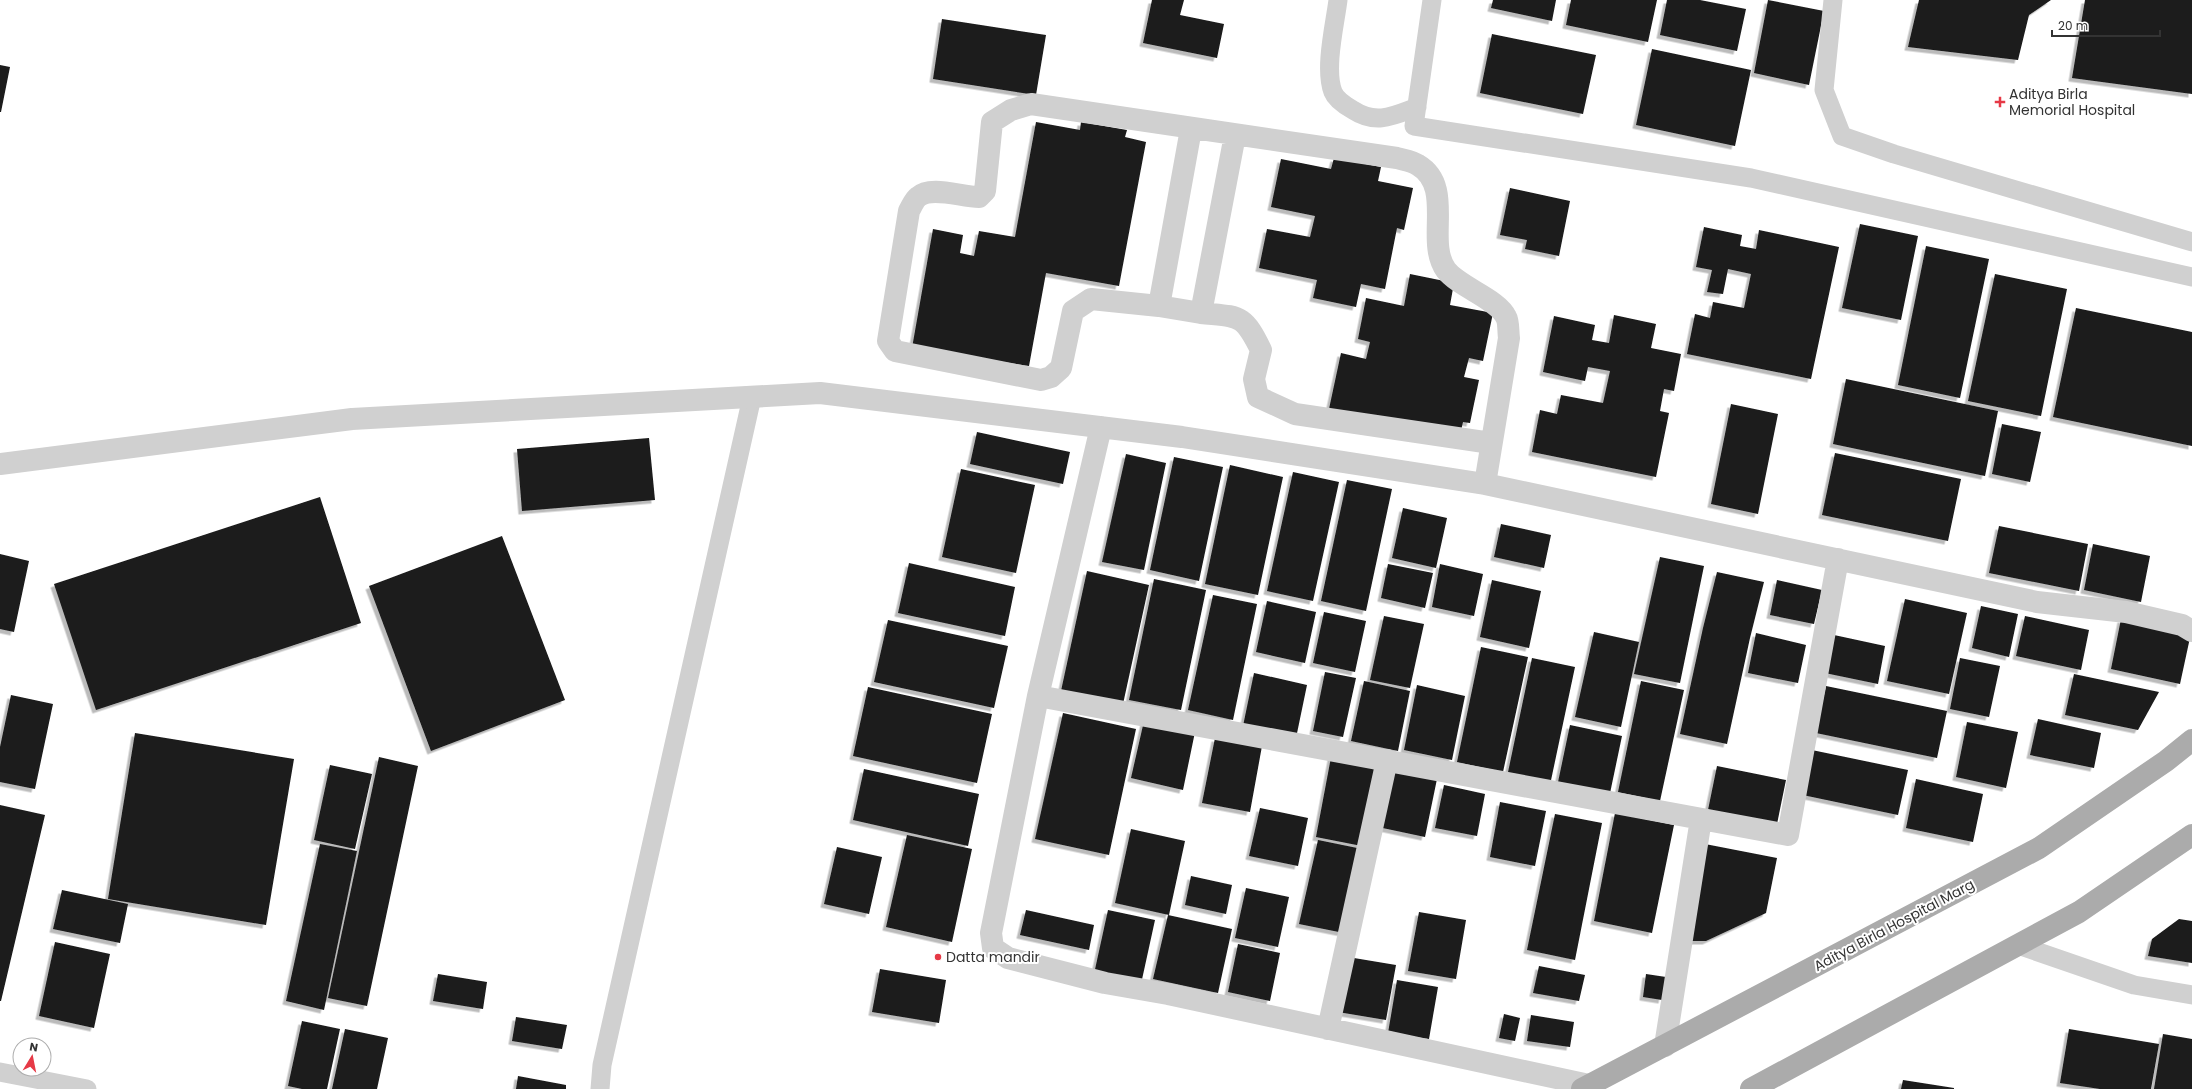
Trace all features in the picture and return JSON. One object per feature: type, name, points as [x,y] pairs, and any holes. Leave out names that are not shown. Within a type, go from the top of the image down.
[{"type":"main road","name":"Aditya Birla Hospital Marg","points":[[1587,1088],[2039,848],[2166,762],[2192,740]]},
{"type":"main road","points":[[1751,1089],[2079,912],[2192,835]]},
{"type":"street","points":[[1485,484],[1509,338],[1506,316],[1490,301],[1460,282],[1446,270],[1439,255],[1438,204],[1434,181],[1418,165],[1397,158],[1235,136],[1031,104],[1011,110],[992,122],[985,191],[979,197],[965,197],[930,190],[917,197],[910,211],[888,340],[895,351],[1041,380],[1051,377],[1061,368],[1073,311],[1091,299],[1159,306],[1238,317],[1252,332],[1261,350],[1254,379],[1258,397],[1272,405],[1295,414],[1491,443]]},
{"type":"street","points":[[1159,306],[1191,129]]},
{"type":"street","points":[[1201,313],[1235,136]]},
{"type":"street","points":[[0,464],[352,418],[820,393],[1182,437],[1485,484],[2038,602],[2126,612],[2182,625],[2192,631]]},
{"type":"street","points":[[1101,427],[1038,696],[991,933],[993,948],[1008,958],[1105,983],[1168,994],[1587,1088]]},
{"type":"street","points":[[1038,696],[1788,835],[1838,559]]},
{"type":"street","points":[[1328,1029],[1387,760]]},
{"type":"street","points":[[1665,1046],[1701,819]]},
{"type":"lane","points":[[1338,0],[1330,70],[1333,92],[1343,104],[1365,118],[1390,118],[1417,107]]},
{"type":"lane","points":[[1432,0],[1414,126],[1751,178],[2192,277]]},
{"type":"lane","points":[[1833,0],[1824,90],[1842,136],[1894,154],[2192,242]]},
{"type":"lane","points":[[600,1089],[604,1057],[752,397]]},
{"type":"lane","points":[[2018,945],[2134,985],[2192,995]]},
{"type":"lane","points":[[0,1072],[87,1089]]},
{"type":"building","points":[[1152,0],[1184,0],[1180,15],[1224,24],[1217,58],[1143,43]]},
{"type":"building","points":[[1493,0],[1556,0],[1552,21],[1491,8]]},
{"type":"building","points":[[1571,0],[1657,0],[1648,42],[1566,25]]},
{"type":"building","points":[[1667,0],[1700,0],[1746,9],[1737,51],[1660,35]]},
{"type":"building","points":[[1768,0],[1824,11],[1809,85],[1754,73]]},
{"type":"building","points":[[1919,0],[2051,0],[2029,15],[2018,60],[1908,47]]},
{"type":"building","points":[[2085,0],[2192,0],[2192,94],[2072,78]]},
{"type":"building","points":[[942,19],[1046,35],[1036,95],[933,79]]},
{"type":"building","points":[[1492,34],[1596,55],[1583,114],[1480,93]]},
{"type":"building","points":[[1652,49],[1751,70],[1735,146],[1636,125]]},
{"type":"building","points":[[0,65],[10,67],[1,112],[0,112]]},
{"type":"building","points":[[1036,122],[1080,130],[1081,122],[1127,130],[1125,137],[1146,142],[1119,286],[1046,273],[1029,366],[912,348],[933,229],[963,235],[960,253],[974,256],[979,231],[1015,237]]},
{"type":"building","points":[[1334,158],[1381,167],[1378,181],[1413,188],[1404,230],[1397,228],[1385,289],[1361,284],[1356,307],[1313,298],[1317,280],[1259,268],[1267,229],[1310,237],[1315,216],[1271,207],[1281,159],[1331,169]]},
{"type":"building","points":[[1510,188],[1570,201],[1559,256],[1525,249],[1527,240],[1500,235]]},
{"type":"building","points":[[1860,224],[1918,236],[1901,320],[1842,308]]},
{"type":"building","points":[[1704,227],[1742,235],[1740,246],[1756,249],[1759,230],[1839,247],[1811,379],[1687,354],[1695,314],[1710,318],[1713,302],[1744,308],[1751,274],[1728,269],[1723,294],[1707,292],[1712,270],[1696,267]]},
{"type":"building","points":[[1926,246],[1989,259],[1960,398],[1898,385]]},
{"type":"building","points":[[1410,274],[1454,283],[1450,305],[1493,313],[1483,361],[1469,358],[1464,377],[1479,380],[1470,423],[1463,422],[1460,435],[1329,409],[1341,353],[1366,359],[1370,342],[1358,339],[1366,298],[1404,306]]},
{"type":"building","points":[[1995,274],[2067,289],[2041,416],[1968,401]]},
{"type":"building","points":[[2076,308],[2192,332],[2192,446],[2053,417]]},
{"type":"building","points":[[1614,315],[1656,324],[1651,348],[1681,354],[1674,391],[1664,389],[1660,411],[1669,413],[1656,477],[1532,452],[1540,410],[1557,414],[1561,395],[1603,403],[1610,371],[1588,367],[1585,381],[1543,372],[1554,316],[1595,325],[1592,340],[1609,343]]},
{"type":"building","points":[[1846,379],[1998,411],[1985,476],[1833,444]]},
{"type":"building","points":[[1731,404],[1778,414],[1758,514],[1711,504]]},
{"type":"building","points":[[2002,424],[2041,432],[2030,482],[1992,474]]},
{"type":"building","points":[[977,432],[1070,452],[1063,484],[970,464]]},
{"type":"building","points":[[649,438],[655,500],[522,511],[517,449]]},
{"type":"building","points":[[1835,453],[1961,479],[1948,541],[1822,515]]},
{"type":"building","points":[[1126,454],[1166,463],[1144,570],[1102,562]]},
{"type":"building","points":[[1174,457],[1223,467],[1199,581],[1150,570]]},
{"type":"building","points":[[1230,465],[1283,477],[1258,595],[1205,584]]},
{"type":"building","points":[[961,469],[1035,485],[1016,573],[942,557]]},
{"type":"building","points":[[1293,472],[1339,482],[1313,601],[1267,591]]},
{"type":"building","points":[[1347,480],[1392,489],[1366,611],[1321,601]]},
{"type":"building","points":[[320,497],[361,623],[96,710],[54,584]]},
{"type":"building","points":[[1403,508],[1447,518],[1436,568],[1392,558]]},
{"type":"building","points":[[1501,524],[1551,535],[1544,568],[1494,557]]},
{"type":"building","points":[[1999,526],[2088,544],[2079,591],[1989,573]]},
{"type":"building","points":[[502,536],[565,700],[431,751],[369,586]]},
{"type":"building","points":[[2093,544],[2150,556],[2141,602],[2084,590]]},
{"type":"building","points":[[0,554],[29,561],[14,632],[0,629]]},
{"type":"building","points":[[1660,557],[1704,566],[1680,683],[1634,674]]},
{"type":"building","points":[[909,563],[1015,587],[1005,636],[898,613]]},
{"type":"building","points":[[1388,564],[1433,573],[1425,608],[1381,598]]},
{"type":"building","points":[[1440,564],[1483,574],[1474,616],[1432,607]]},
{"type":"building","points":[[1087,571],[1149,585],[1123,704],[1061,691]]},
{"type":"building","points":[[1717,572],[1764,582],[1727,744],[1680,734]]},
{"type":"building","points":[[1154,579],[1206,590],[1181,710],[1129,700]]},
{"type":"building","points":[[1492,580],[1541,591],[1529,648],[1480,637]]},
{"type":"building","points":[[1777,580],[1822,590],[1814,624],[1770,615]]},
{"type":"building","points":[[1213,595],[1257,604],[1233,720],[1188,710]]},
{"type":"building","points":[[1905,599],[1967,613],[1949,694],[1887,681]]},
{"type":"building","points":[[1267,601],[1316,612],[1305,663],[1256,652]]},
{"type":"building","points":[[1981,606],[2018,614],[2009,657],[1972,648]]},
{"type":"building","points":[[1324,612],[1366,621],[1355,672],[1313,663]]},
{"type":"building","points":[[1384,616],[1424,624],[1410,688],[1370,680]]},
{"type":"building","points":[[2025,616],[2089,630],[2081,670],[2016,656]]},
{"type":"building","points":[[2121,619],[2191,633],[2180,684],[2111,669]]},
{"type":"building","points":[[888,620],[1008,646],[994,708],[874,682]]},
{"type":"building","points":[[1594,632],[1639,642],[1621,727],[1575,717]]},
{"type":"building","points":[[1756,633],[1806,645],[1798,683],[1748,673]]},
{"type":"building","points":[[1834,635],[1885,646],[1878,684],[1825,673]]},
{"type":"building","points":[[1481,647],[1528,657],[1503,772],[1457,762]]},
{"type":"building","points":[[1532,658],[1575,667],[1550,785],[1507,777]]},
{"type":"building","points":[[1960,658],[2000,666],[1989,717],[1950,709]]},
{"type":"building","points":[[1325,672],[1356,678],[1343,737],[1313,731]]},
{"type":"building","points":[[1254,673],[1307,685],[1296,738],[1243,726]]},
{"type":"building","points":[[2074,674],[2159,692],[2138,730],[2065,715]]},
{"type":"building","points":[[1364,681],[1410,691],[1398,751],[1351,741]]},
{"type":"building","points":[[1641,681],[1684,690],[1660,801],[1618,792]]},
{"type":"building","points":[[1417,685],[1465,696],[1452,760],[1404,750]]},
{"type":"building","points":[[1826,686],[1947,711],[1937,758],[1816,733]]},
{"type":"building","points":[[868,687],[992,714],[977,783],[853,756]]},
{"type":"building","points":[[11,695],[53,704],[35,789],[0,782],[0,747]]},
{"type":"building","points":[[1063,713],[1136,729],[1109,855],[1035,839]]},
{"type":"building","points":[[2038,719],[2101,733],[2094,768],[2030,755]]},
{"type":"building","points":[[1144,721],[1195,732],[1183,790],[1131,778]]},
{"type":"building","points":[[1967,722],[2018,732],[2006,788],[1956,777]]},
{"type":"building","points":[[1570,725],[1622,736],[1609,798],[1557,787]]},
{"type":"building","points":[[135,733],[294,759],[266,925],[108,899]]},
{"type":"building","points":[[1215,738],[1262,746],[1250,812],[1202,803]]},
{"type":"building","points":[[1807,749],[1908,770],[1898,815],[1798,794]]},
{"type":"building","points":[[1332,752],[1383,762],[1367,847],[1316,837]]},
{"type":"building","points":[[379,757],[418,766],[367,1006],[328,998]]},
{"type":"building","points":[[330,765],[372,774],[355,849],[314,840]]},
{"type":"building","points":[[1717,766],[1786,780],[1777,824],[1708,810]]},
{"type":"building","points":[[864,769],[979,794],[968,846],[853,820]]},
{"type":"building","points":[[1389,769],[1437,779],[1425,837],[1378,827]]},
{"type":"building","points":[[1916,779],[1983,794],[1973,842],[1906,828]]},
{"type":"building","points":[[1444,785],[1485,794],[1477,836],[1435,828]]},
{"type":"building","points":[[1500,802],[1546,811],[1535,866],[1490,857]]},
{"type":"building","points":[[0,805],[45,815],[1,1001],[0,1001]]},
{"type":"building","points":[[1260,808],[1308,818],[1298,866],[1249,856]]},
{"type":"building","points":[[1615,813],[1674,825],[1652,933],[1594,921]]},
{"type":"building","points":[[1555,814],[1602,823],[1575,960],[1527,950]]},
{"type":"building","points":[[1131,829],[1185,841],[1169,915],[1115,903]]},
{"type":"building","points":[[907,835],[972,849],[952,942],[886,927]]},
{"type":"building","points":[[1318,840],[1362,849],[1344,933],[1299,924]]},
{"type":"building","points":[[320,844],[357,851],[324,1010],[286,1001]]},
{"type":"building","points":[[1705,844],[1777,858],[1766,913],[1706,941],[1690,941]]},
{"type":"building","points":[[837,847],[882,857],[869,914],[824,904]]},
{"type":"building","points":[[1191,876],[1232,885],[1226,914],[1185,905]]},
{"type":"building","points":[[1246,888],[1289,897],[1278,947],[1235,938]]},
{"type":"building","points":[[62,890],[128,904],[120,943],[53,929]]},
{"type":"building","points":[[1026,910],[1094,925],[1089,950],[1020,935]]},
{"type":"building","points":[[1108,910],[1155,920],[1141,984],[1094,974]]},
{"type":"building","points":[[1419,912],[1466,920],[1456,979],[1408,971]]},
{"type":"building","points":[[1168,915],[1232,929],[1218,993],[1153,979]]},
{"type":"building","points":[[2179,919],[2192,921],[2192,963],[2148,956],[2152,939]]},
{"type":"building","points":[[55,942],[110,954],[94,1028],[39,1016]]},
{"type":"building","points":[[1238,944],[1280,953],[1270,1001],[1228,992]]},
{"type":"building","points":[[1348,957],[1396,965],[1386,1020],[1338,1012]]},
{"type":"building","points":[[1539,966],[1585,975],[1579,1001],[1533,993]]},
{"type":"building","points":[[880,969],[946,980],[939,1023],[872,1012]]},
{"type":"building","points":[[438,974],[487,982],[483,1009],[433,1001]]},
{"type":"building","points":[[1646,974],[1666,977],[1662,1000],[1643,997]]},
{"type":"building","points":[[1397,980],[1438,987],[1429,1039],[1388,1033]]},
{"type":"building","points":[[1504,1014],[1520,1018],[1515,1041],[1499,1038]]},
{"type":"building","points":[[1531,1015],[1574,1022],[1570,1047],[1527,1041]]},
{"type":"building","points":[[516,1017],[567,1025],[562,1049],[512,1041]]},
{"type":"building","points":[[302,1021],[340,1029],[327,1089],[302,1089],[288,1086]]},
{"type":"building","points":[[345,1029],[388,1038],[377,1089],[332,1089]]},
{"type":"building","points":[[2069,1029],[2159,1044],[2151,1089],[2100,1089],[2060,1083]]},
{"type":"building","points":[[2163,1034],[2192,1039],[2192,1089],[2154,1089]]},
{"type":"building","points":[[518,1076],[566,1085],[566,1089],[516,1089]]},
{"type":"building","points":[[1903,1080],[1954,1088],[1954,1089],[1901,1089]]},
{"type":"place","name":"Aditya Birla Memorial Hospital","points":[[2000,102]]},
{"type":"place","name":"Datta mandir","points":[[938,957]]}]
